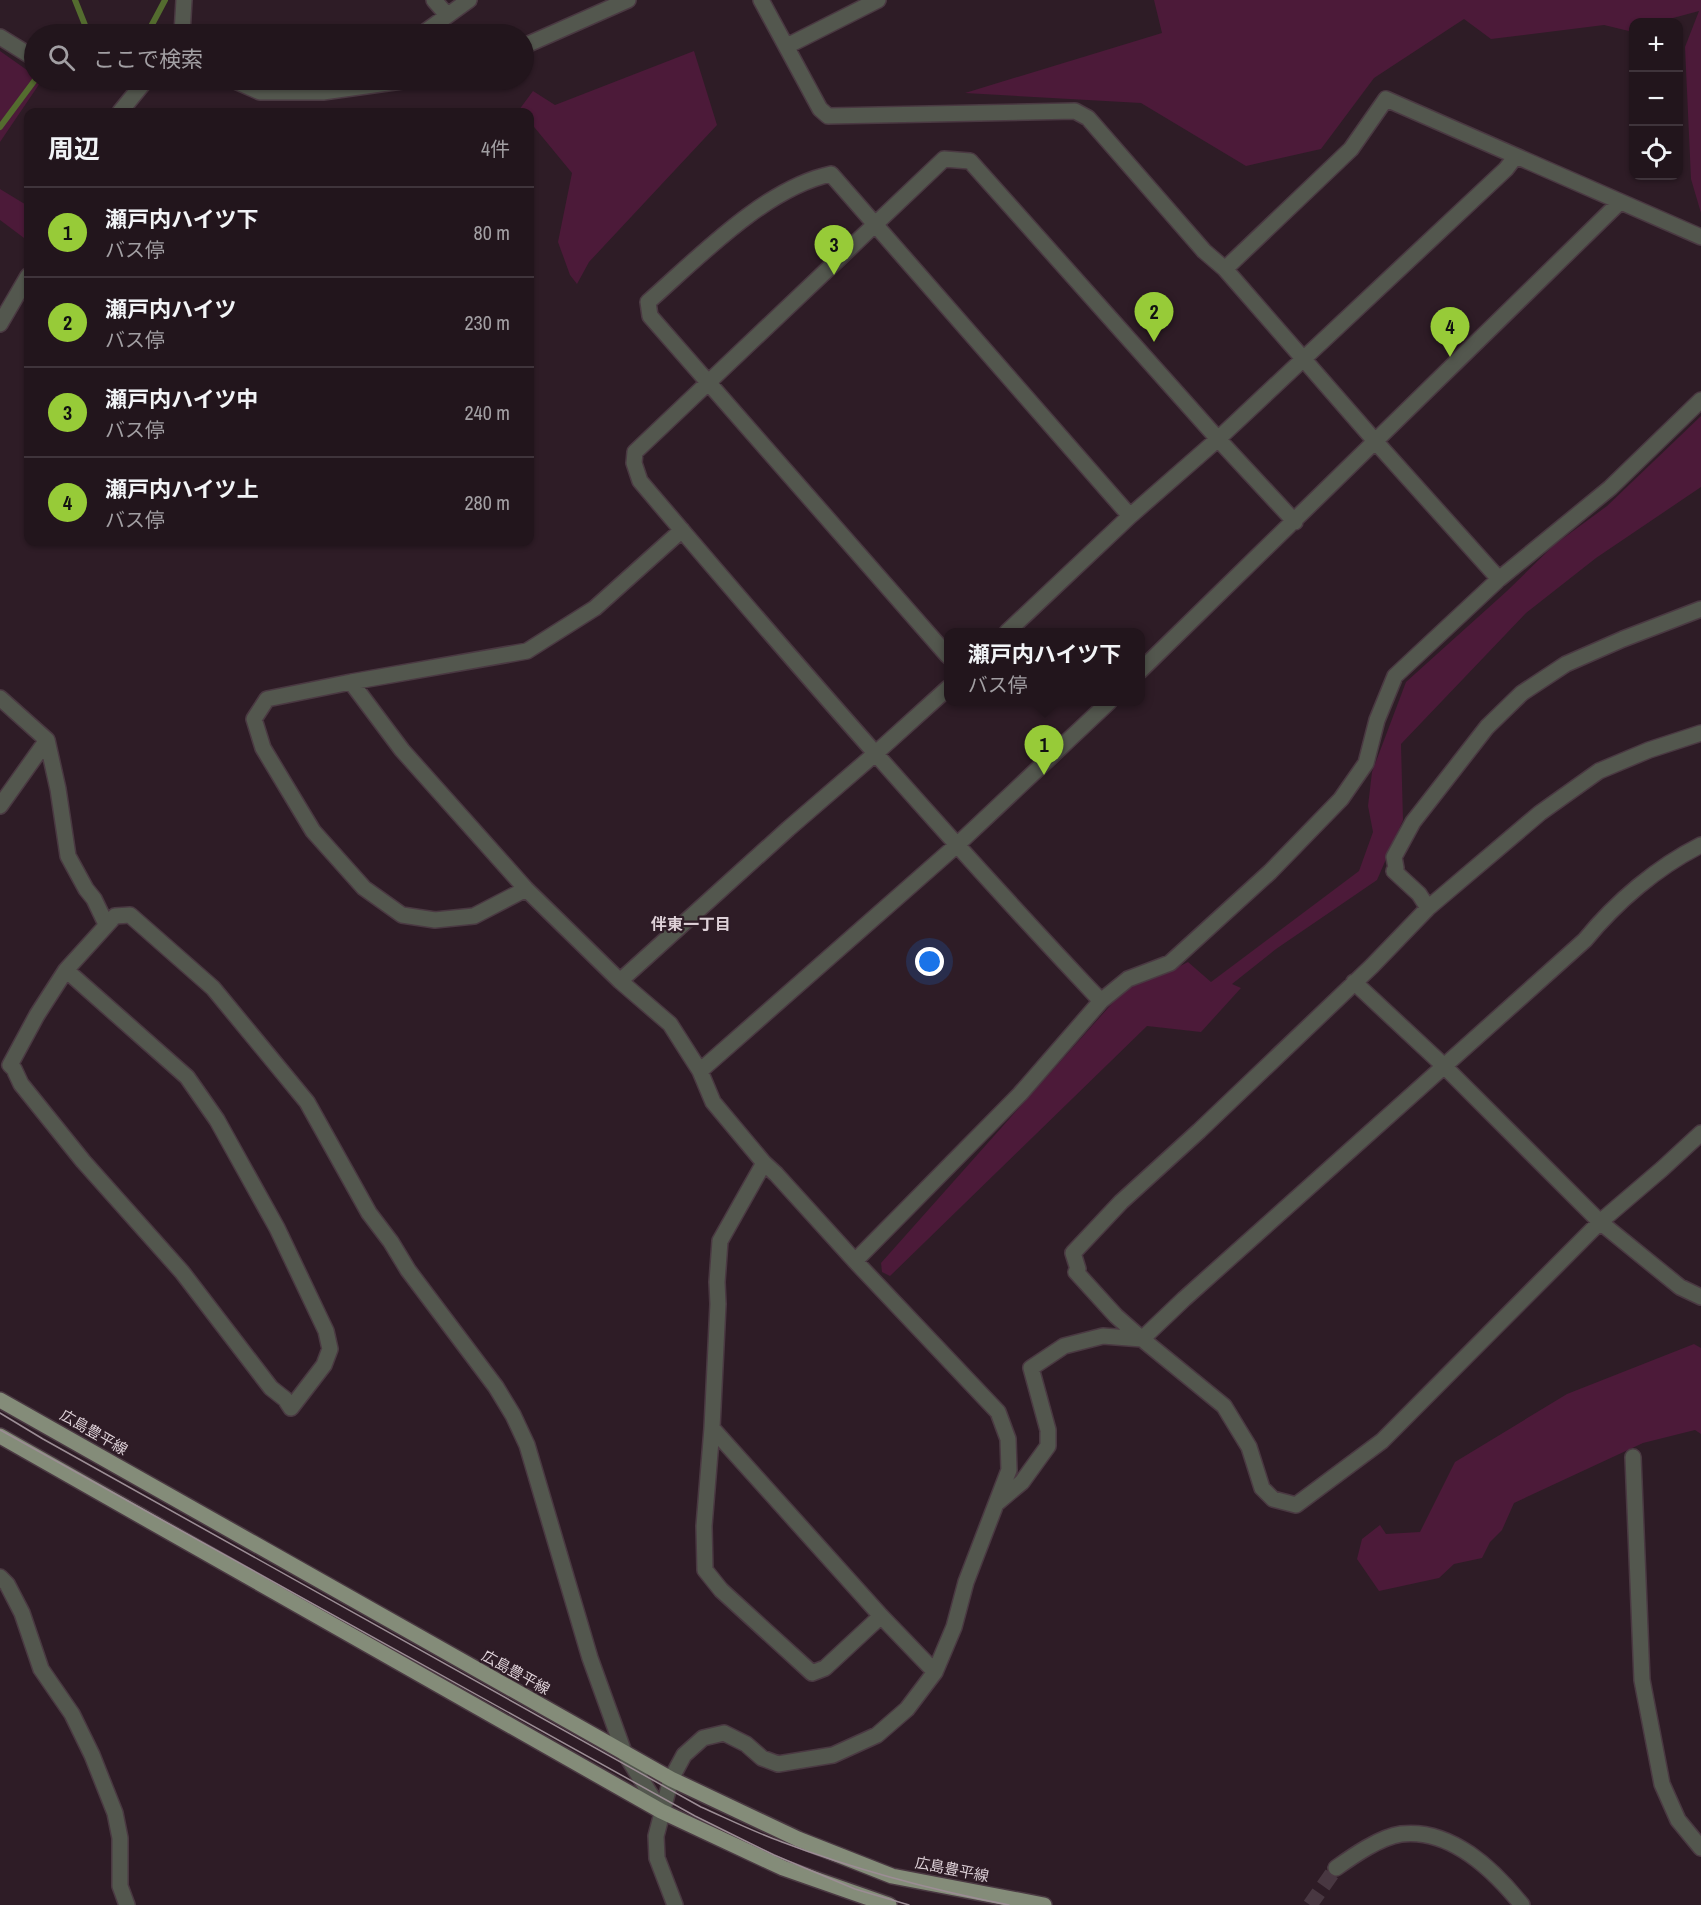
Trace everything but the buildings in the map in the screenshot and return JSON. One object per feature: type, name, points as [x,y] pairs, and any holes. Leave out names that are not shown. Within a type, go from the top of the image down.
[{"type":"main road","name":"広島豊平線","points":[[0,1400],[671,1779],[798,1839],[892,1876],[1044,1905]]},
{"type":"main road","points":[[0,1436],[661,1811],[783,1868],[889,1905]]},
{"type":"street","points":[[183,24],[184,0]]},
{"type":"street","points":[[434,0],[447,15]]},
{"type":"street","points":[[435,24],[469,0]]},
{"type":"street","points":[[534,42],[628,0]]},
{"type":"street","points":[[761,0],[820,109],[828,116],[1075,111],[1088,118],[1204,251],[1225,269],[1499,579]]},
{"type":"street","points":[[787,46],[878,0]]},
{"type":"street","points":[[0,37],[24,52]]},
{"type":"street","points":[[123,108],[138,90]]},
{"type":"street","points":[[256,90],[260,92],[333,90]]},
{"type":"street","points":[[1225,269],[1351,149],[1386,99],[1701,237]]},
{"type":"street","points":[[1012,628],[1130,516],[1218,439],[1506,169],[1516,156]]},
{"type":"street","points":[[1101,1001],[1037,934],[876,753],[640,482],[634,463],[635,452],[944,159],[970,161],[1295,522]]},
{"type":"street","points":[[944,651],[650,316],[648,302],[751,212],[813,178],[831,174],[1130,516]]},
{"type":"street","points":[[1145,666],[1620,202]]},
{"type":"street","points":[[0,324],[24,283]]},
{"type":"street","points":[[855,1261],[1020,1094],[1101,1001],[1128,979],[1170,963],[1311,831],[1341,799],[1366,763],[1377,720],[1395,676],[1499,579],[1610,488],[1701,400]]},
{"type":"street","points":[[526,889],[474,916],[435,920],[402,915],[364,888],[313,831],[263,748],[254,719],[267,699],[527,651],[595,608],[682,530]]},
{"type":"street","points":[[1428,908],[1419,894],[1394,871],[1396,868],[1394,857],[1413,822],[1487,727],[1522,693],[1566,664],[1701,609]]},
{"type":"street","points":[[351,682],[402,750],[526,889],[620,981],[670,1024],[700,1071],[713,1102],[764,1163],[998,1412],[1008,1439],[1009,1470],[966,1582],[954,1627],[935,1672],[907,1709],[877,1735],[833,1755],[778,1764],[762,1758],[746,1743],[724,1733],[703,1738],[684,1755],[671,1779],[656,1836],[657,1858],[675,1905]]},
{"type":"street","points":[[620,981],[944,692]]},
{"type":"street","points":[[0,698],[47,740],[58,789],[68,856],[106,924]]},
{"type":"street","points":[[700,1071],[958,844],[1105,706]]},
{"type":"street","points":[[1701,733],[1649,750],[1599,771],[1540,813],[1428,908],[1199,1131],[1121,1202],[1072,1253],[1078,1269],[1076,1272],[1116,1316],[1224,1406],[1249,1447],[1262,1488],[1273,1499],[1296,1505],[1382,1441],[1600,1222],[1701,1133]]},
{"type":"street","points":[[0,806],[47,740]]},
{"type":"street","points":[[995,1504],[1022,1482],[1048,1446],[1048,1430],[1031,1368],[1064,1346],[1103,1336],[1142,1339],[1406,1102],[1443,1065],[1585,940],[1600,921],[1664,866],[1701,845]]},
{"type":"street","points":[[66,970],[187,1077],[217,1120],[277,1228],[326,1331],[330,1349],[324,1365],[291,1408],[285,1399],[271,1388],[182,1272],[83,1161],[21,1084],[10,1065],[37,1015],[66,970],[115,916],[130,915],[213,988],[307,1102],[369,1213],[408,1270],[496,1387],[513,1414],[527,1445],[591,1658],[624,1752],[661,1811]]},
{"type":"street","points":[[1354,982],[1443,1065],[1600,1222],[1680,1287],[1701,1297]]},
{"type":"street","points":[[764,1163],[720,1241],[712,1428],[704,1526],[705,1570],[721,1590],[812,1673],[825,1668],[881,1616]]},
{"type":"street","points":[[712,1428],[881,1616],[935,1672]]},
{"type":"street","points":[[1633,1457],[1642,1680],[1662,1784],[1678,1820],[1701,1848]]},
{"type":"street","points":[[0,1577],[7,1584],[22,1613],[41,1669],[72,1714],[100,1774],[120,1838],[120,1886],[127,1905]]},
{"type":"street","points":[[1336,1868],[1355,1855],[1399,1834],[1427,1834],[1460,1847],[1508,1888],[1522,1905]]},
{"type":"shaded area","points":[[1154,0],[1701,0],[1701,213],[1691,179],[1685,47],[1699,11],[1673,18],[1629,18],[1629,31],[1604,25],[1491,39],[1464,19],[1374,78],[1321,149],[1246,166],[1141,103],[965,93],[1162,33]]},
{"type":"shaded area","points":[[0,51],[24,68],[24,90],[35,90],[0,142]]},
{"type":"shaded area","points":[[694,51],[717,125],[589,262],[577,284],[570,275],[558,242],[572,173],[534,127],[534,108],[520,108],[533,91],[555,105]]},
{"type":"shaded area","points":[[0,189],[24,204],[24,238],[0,220]]},
{"type":"shaded area","points":[[1701,416],[1701,487],[1596,558],[1526,613],[1401,744],[1403,820],[1377,880],[1276,949],[1232,984],[1241,988],[1201,1032],[1147,1026],[890,1276],[882,1272],[881,1263],[1124,990],[1188,962],[1211,982],[1359,871],[1373,832],[1368,806],[1372,772],[1406,682],[1507,591],[1554,545],[1607,506]]},
{"type":"shaded area","points":[[1694,1344],[1701,1348],[1701,1434],[1695,1430],[1643,1443],[1514,1503],[1502,1530],[1490,1542],[1482,1558],[1454,1564],[1439,1578],[1379,1591],[1357,1559],[1362,1539],[1380,1525],[1386,1534],[1420,1532],[1455,1462],[1567,1394]]},
{"type":"waterway","points":[[75,0],[85,24]]},
{"type":"waterway","points":[[152,24],[165,0]]},
{"type":"waterway","points":[[0,127],[28,90]]},
{"type":"tunnel","points":[[1310,1905],[1336,1868]]},
{"type":"tram line","points":[[0,1413],[701,1807],[751,1830],[838,1862],[923,1886],[1009,1905]]},
{"type":"tram line","points":[[0,1430],[695,1816],[774,1855],[855,1889],[909,1905]]},
{"type":"place","name":"瀬戸内ハイツ中","points":[[834,275]]},
{"type":"place","name":"瀬戸内ハイツ","points":[[1154,342]]},
{"type":"place","name":"瀬戸内ハイツ上","points":[[1450,357]]},
{"type":"place","name":"瀬戸内ハイツ下","points":[[1044,775]]},
{"type":"district","name":"伴東一丁目","points":[[691,924]]}]
